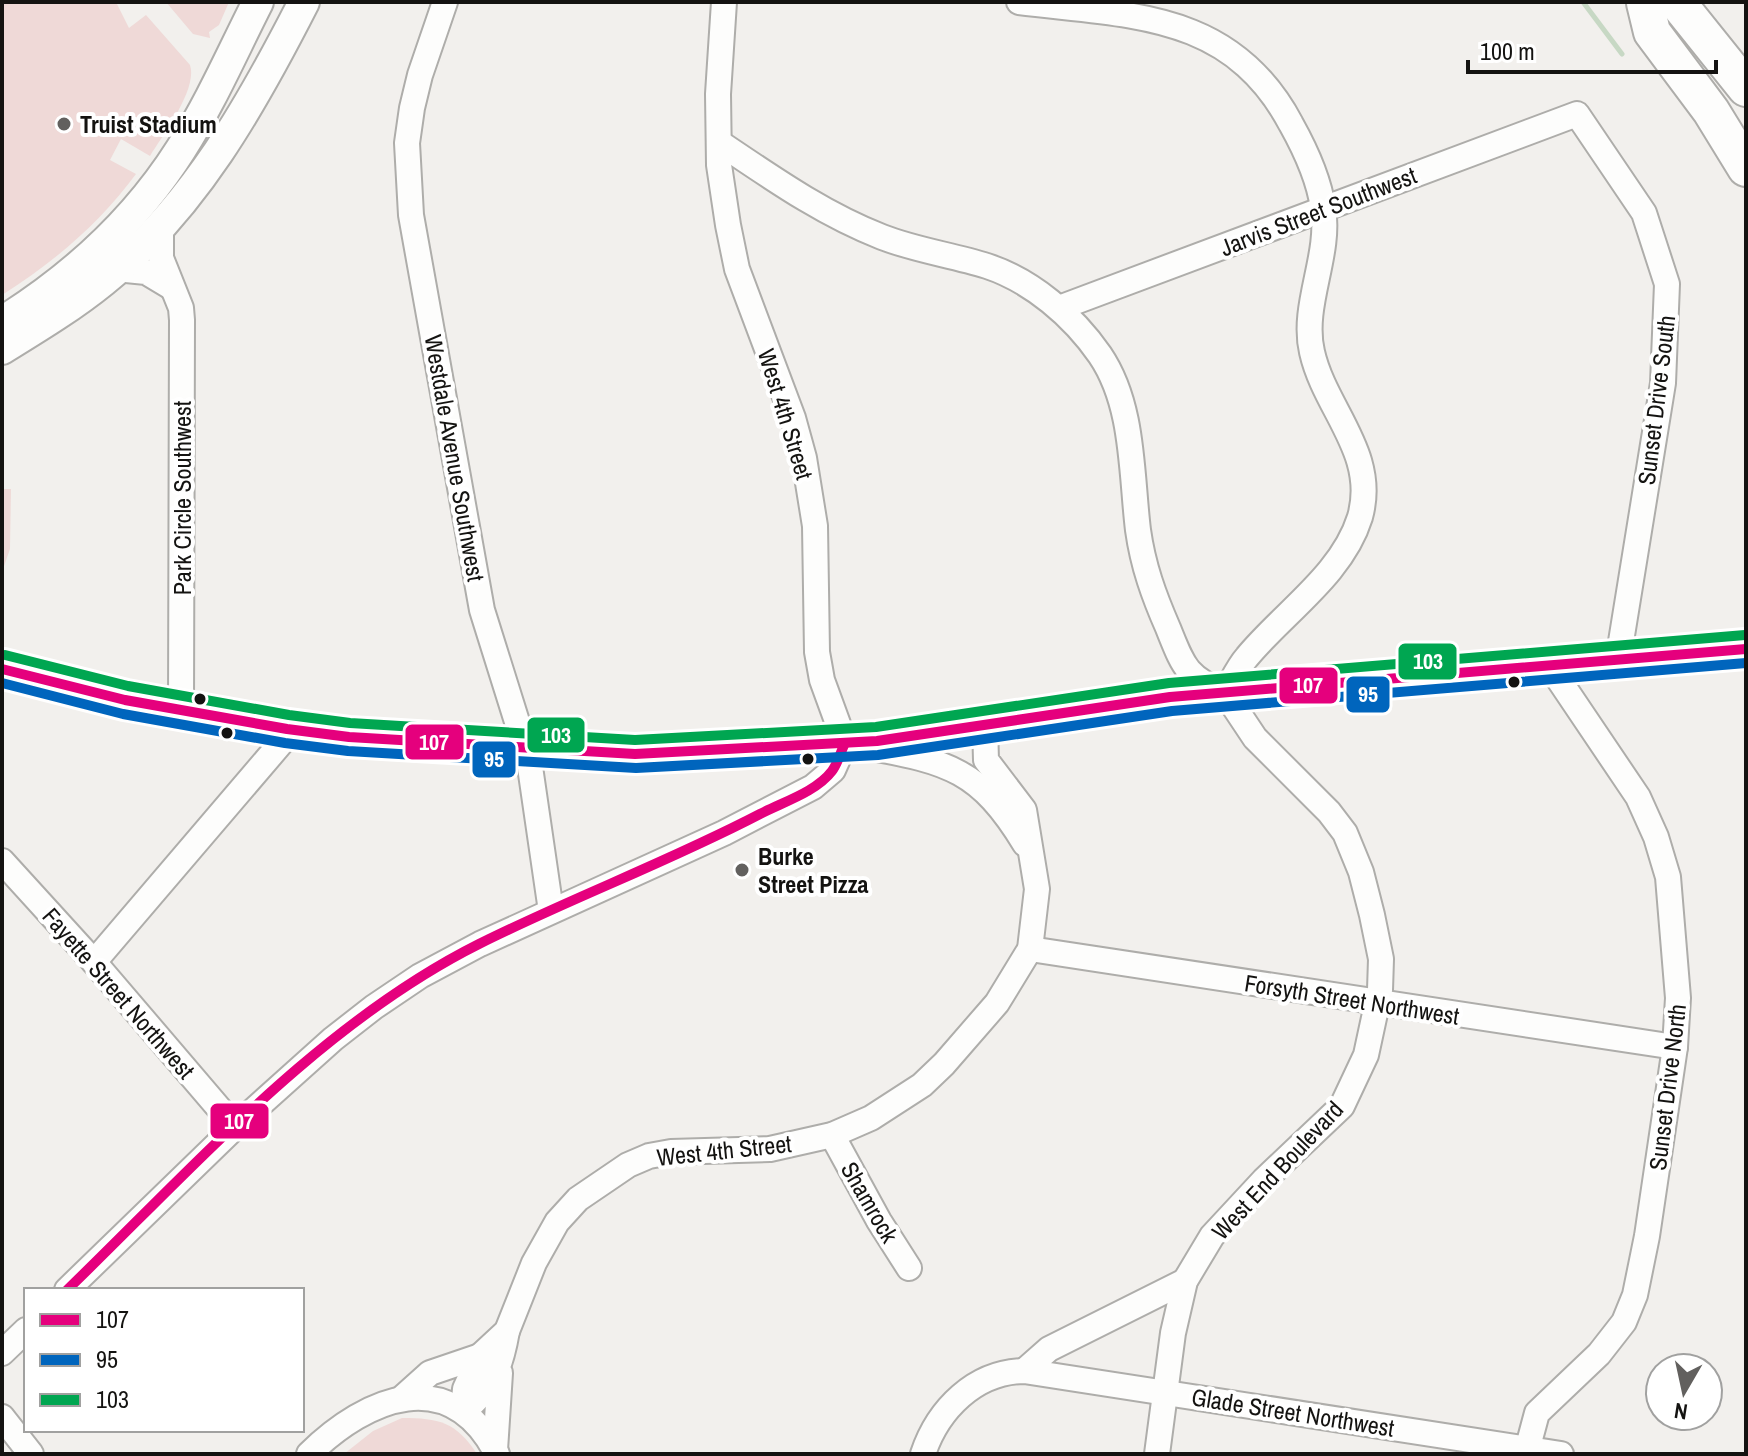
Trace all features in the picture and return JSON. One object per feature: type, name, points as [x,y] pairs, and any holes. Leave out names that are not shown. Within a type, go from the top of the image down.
[{"type":"highway","points":[[1644,2],[1746,128]]},
{"type":"highway","points":[[1644,2],[1652,32],[1711,111],[1746,168]]},
{"type":"highway","points":[[1677,2],[1746,88]]},
{"type":"main road","points":[[2,322],[66,278],[109,239],[148,194],[182,148],[258,2]]},
{"type":"main road","points":[[2,349],[57,315],[116,269],[161,227],[225,143],[304,2]]},
{"type":"main road","points":[[2,669],[93,694],[287,729],[349,737],[640,754],[845,743],[908,737],[1170,697],[1746,649]]},
{"type":"street","name":"Westdale Avenue Southwest","points":[[445,2],[412,108],[407,143],[411,215],[482,610],[527,748],[551,911]]},
{"type":"street","name":"West 4th Street","points":[[724,2],[718,94],[719,165],[737,269],[793,418],[804,458],[815,526],[817,652],[822,680],[845,743],[919,757],[962,773],[997,801],[1031,853]]},
{"type":"street","points":[[720,143],[805,200],[839,218],[884,238],[990,267],[1027,285],[1059,308],[1100,356],[1117,392],[1129,434],[1138,532],[1147,580],[1173,641],[1192,676],[1203,685],[1225,693],[1245,659],[1345,551],[1359,519],[1364,495],[1362,470],[1353,439],[1322,381],[1312,353],[1310,331],[1323,251],[1324,209],[1305,150],[1281,105],[1265,83],[1235,54],[1203,35],[1156,20],[1094,9],[1021,2]]},
{"type":"street","name":"Jarvis Street Southwest","points":[[1059,308],[1577,114]]},
{"type":"street","name":"Sunset Drive South","points":[[1577,114],[1644,213],[1667,284],[1663,383],[1618,660]]},
{"type":"street","name":"Park Circle Southwest","points":[[161,227],[161,258],[181,308],[182,320],[181,711]]},
{"type":"street","points":[[116,269],[146,272],[171,287]]},
{"type":"street","name":"Sunset Drive North","points":[[1526,1451],[1537,1413],[1599,1354],[1624,1322],[1635,1295],[1647,1236],[1675,1047],[1678,998],[1668,877],[1656,837],[1638,797],[1549,665]]},
{"type":"street","name":"West End Boulevard","points":[[1157,1454],[1173,1333],[1185,1281],[1212,1236],[1264,1180],[1342,1106],[1366,1055],[1379,1003],[1381,959],[1361,872],[1345,833],[1329,812],[1255,738],[1225,693]]},
{"type":"street","name":"West 4th Street","points":[[463,1411],[465,1389],[491,1359],[507,1331],[534,1263],[557,1222],[578,1199],[628,1165],[649,1156],[671,1152],[770,1149],[832,1135],[891,1107],[944,1064],[997,1003],[1030,949],[1037,889],[1024,810],[986,760],[985,725]]},
{"type":"street","points":[[94,962],[281,743],[287,729]]},
{"type":"street","points":[[69,1288],[235,1127],[333,1039],[383,1001],[420,976],[480,944],[724,833],[813,787],[833,770],[845,743]]},
{"type":"street","name":"Fayette Street Northwest","points":[[2,861],[94,962],[235,1127]]},
{"type":"street","name":"Forsyth Street Northwest","points":[[1030,949],[1675,1047]]},
{"type":"street","name":"Shamrock","points":[[832,1135],[879,1221],[909,1268]]},
{"type":"street","name":"Glade Street Northwest","points":[[1024,1371],[1049,1349],[1185,1281]]},
{"type":"street","points":[[2,1353],[24,1332]]},
{"type":"street","points":[[401,1399],[430,1373],[491,1359],[496,1452]]},
{"type":"street","name":"Glade Street Northwest","points":[[923,1454],[932,1431],[961,1395],[993,1375],[1024,1371],[1561,1454]]},
{"type":"street","points":[[309,1454],[348,1421],[374,1406],[401,1399],[431,1398],[463,1411],[483,1431],[496,1452]]},
{"type":"street","points":[[2,1417],[31,1454]]},
{"type":"shaded area","name":"Truist Stadium","points":[[2,2],[116,2],[129,28],[146,15],[190,65],[191,75],[178,112],[150,156],[121,139],[110,160],[136,174],[122,192],[75,241],[2,295]]},
{"type":"shaded area","points":[[166,2],[229,2],[219,25],[209,32],[210,38],[193,34]]},
{"type":"shaded area","points":[[2,489],[11,489],[10,549],[2,572]]},
{"type":"shaded area","points":[[402,1418],[446,1424],[462,1435],[477,1454],[344,1454],[373,1431]]},
{"type":"waterway","points":[[1583,2],[1622,54]]},
{"type":"transit line","name":"103","points":[[5,655],[128,686],[289,715],[350,723],[635,740],[876,727],[1169,683],[1745,635]]},
{"type":"transit line","name":"107","points":[[2,669],[125,700],[287,729],[349,737],[635,754],[877,741],[1170,697],[1746,649]]},
{"type":"transit line","name":"95","points":[[2,683],[123,714],[285,743],[348,751],[636,768],[878,755],[1172,711],[1746,663]]},
{"type":"transit line","name":"107","points":[[69,1288],[261,1101],[366,1014],[421,977],[479,944],[808,791],[832,771],[845,743]]},
{"type":"place","name":"Truist Stadium","points":[[64,124]]},
{"type":"place","name":"Burke Street Pizza","points":[[742,870]]}]
